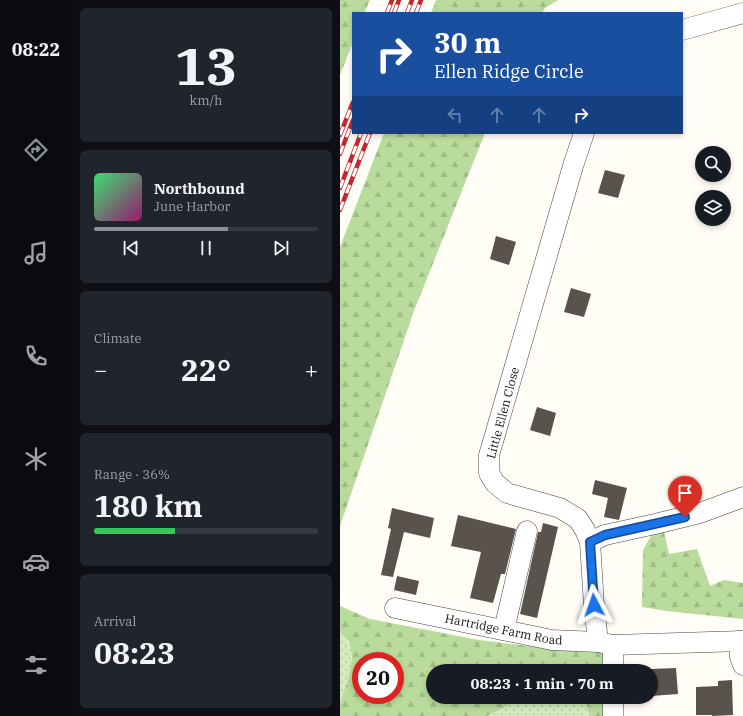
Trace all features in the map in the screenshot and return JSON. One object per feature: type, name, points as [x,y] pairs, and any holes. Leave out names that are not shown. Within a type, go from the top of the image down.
[{"type":"street","points":[[683,30],[743,13]]},
{"type":"street","name":"Little Ellen Close","points":[[584,134],[489,455],[489,473],[495,483],[507,493],[560,508],[578,519],[590,542],[594,605],[605,643]]},
{"type":"street","points":[[590,542],[605,535],[700,513],[743,497]]},
{"type":"street","points":[[504,630],[527,531]]},
{"type":"street","name":"Hartridge Farm Road","points":[[395,608],[552,640],[605,643],[741,641]]},
{"type":"street","points":[[741,641],[740,657],[743,665]]},
{"type":"street","points":[[605,643],[611,664]]},
{"type":"street","points":[[613,704],[613,716]]},
{"type":"green space","points":[[340,0],[370,0],[364,12],[352,12],[352,45],[340,75]]},
{"type":"green space","points":[[436,0],[558,0],[545,8],[543,12],[431,12]]},
{"type":"green space","points":[[384,134],[485,134],[414,311],[340,526],[340,247]]},
{"type":"green space","points":[[664,532],[669,554],[697,549],[710,586],[724,580],[743,583],[743,619],[642,607],[643,550],[652,534]]},
{"type":"green space","points":[[340,606],[370,619],[479,640],[568,651],[603,653],[604,664],[426,664],[426,704],[511,704],[487,716],[340,716],[340,702],[349,677],[352,657],[349,642],[340,631]]},
{"type":"green space","points":[[340,631],[346,639],[352,656],[347,684],[340,702]]},
{"type":"green space","points":[[511,704],[586,704],[589,716],[487,716]]},
{"type":"green space","points":[[586,704],[604,704],[604,716],[589,716]]},
{"type":"building","points":[[605,170],[625,175],[618,198],[598,193]]},
{"type":"building","points":[[496,236],[516,242],[509,265],[490,259]]},
{"type":"building","points":[[571,288],[591,294],[584,317],[564,312]]},
{"type":"building","points":[[537,407],[556,413],[550,436],[530,430]]},
{"type":"building","points":[[595,480],[627,488],[619,520],[604,517],[608,498],[592,494]]},
{"type":"building","points":[[392,508],[434,518],[430,538],[404,532],[393,577],[381,575],[391,529],[388,528]]},
{"type":"building","points":[[458,515],[516,529],[505,574],[501,574],[493,603],[470,598],[481,552],[451,546]]},
{"type":"building","points":[[543,523],[558,527],[537,618],[520,614],[538,532],[541,532]]},
{"type":"building","points":[[397,576],[419,581],[416,595],[394,590]]},
{"type":"building","points":[[676,668],[678,694],[658,695],[658,669]]},
{"type":"building","points":[[732,680],[733,715],[696,715],[696,687],[718,686],[718,681]]},
{"type":"railway","points":[[387,12],[392,0]]},
{"type":"railway","points":[[394,12],[399,0]]},
{"type":"railway","points":[[407,12],[412,0]]},
{"type":"railway","points":[[416,12],[421,0]]},
{"type":"railway","points":[[340,135],[352,105]]},
{"type":"railway","points":[[340,154],[352,123]]},
{"type":"railway","points":[[340,188],[361,134]]},
{"type":"railway","points":[[340,210],[370,134]]},
{"type":"route","points":[[594,605],[590,542],[605,535],[685,517]]}]
